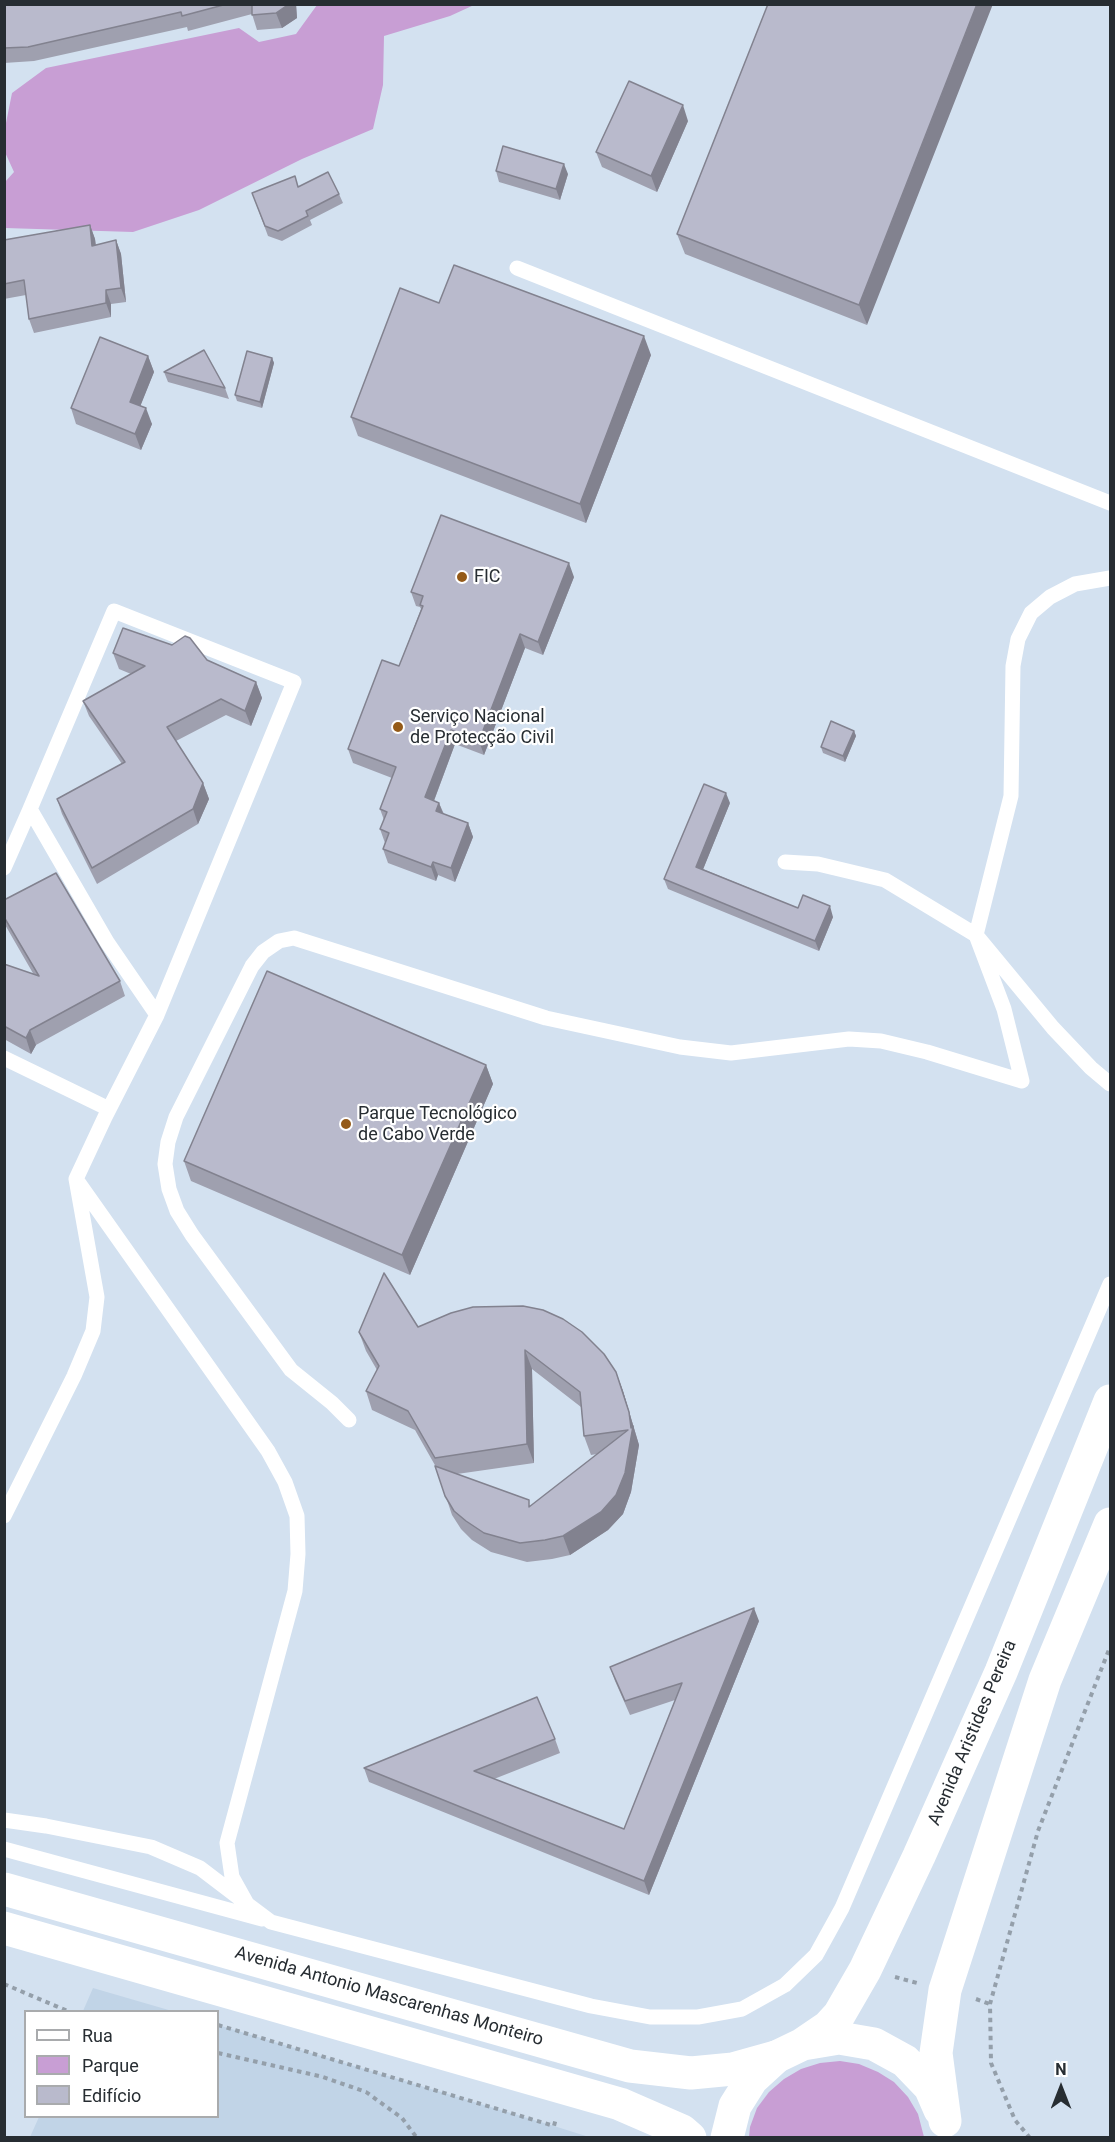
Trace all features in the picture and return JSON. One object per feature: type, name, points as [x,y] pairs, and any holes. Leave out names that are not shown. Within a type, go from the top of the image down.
[{"type":"main road","name":"Avenida Aristides Pereira","points":[[790,2050],[828,2027],[839,2015],[865,1970],[919,1856],[1000,1672],[1110,1401]]},
{"type":"main road","points":[[946,2129],[936,2053],[945,1990],[1046,1680],[1110,1524]]},
{"type":"main road","name":"Avenida Antonio Mascarenhas Monteiro","points":[[4,1889],[630,2066],[691,2073],[733,2069],[790,2050]]},
{"type":"main road","points":[[4,1928],[620,2104],[682,2131],[690,2138]]},
{"type":"main road","points":[[727,2138],[735,2106],[752,2079],[790,2050],[839,2038],[874,2044],[905,2061],[930,2087],[946,2129]]},
{"type":"lane","points":[[517,268],[1110,503]]},
{"type":"lane","points":[[349,1420],[291,1370],[192,1235],[177,1211],[165,1164],[168,1142],[176,1117],[252,966],[263,952],[279,941],[294,938],[546,1018],[680,1047],[731,1053],[849,1039],[881,1041],[927,1052],[1022,1081],[1004,1009],[976,935],[1011,796],[1013,666],[1018,639],[1031,613],[1050,597],[1075,584],[1110,578]]},
{"type":"lane","points":[[4,868],[114,610],[294,682],[157,1015],[76,1179],[98,1297],[93,1331],[74,1376],[4,1516]]},
{"type":"lane","points":[[30,809],[107,942],[157,1015]]},
{"type":"lane","points":[[785,862],[818,864],[885,880],[976,935],[1053,1028],[1091,1068],[1110,1084]]},
{"type":"lane","points":[[4,1058],[109,1109]]},
{"type":"lane","points":[[76,1179],[268,1451],[285,1482],[297,1516],[298,1554],[295,1591],[227,1844],[232,1877],[247,1904]]},
{"type":"lane","points":[[4,1849],[591,2006],[650,2017],[698,2017],[742,2009],[784,1985],[816,1955],[842,1908],[1110,1284]]},
{"type":"lane","points":[[4,1820],[151,1847],[200,1868],[271,1922]]},
{"type":"path","points":[[1030,2138],[1015,2120],[991,2063],[990,2004],[1038,1831],[1110,1647]]},
{"type":"path","points":[[865,1970],[990,2004]]},
{"type":"path","points":[[4,1984],[65,2010]]},
{"type":"path","points":[[219,2025],[554,2126]]},
{"type":"path","points":[[219,2053],[323,2077],[366,2092],[402,2118],[417,2138]]},
{"type":"shaded area","points":[[93,1988],[169,2010],[83,2010]]},
{"type":"shaded area","points":[[219,2025],[589,2137],[30,2137],[39,2118],[219,2118]]},
{"type":"green space","points":[[317,5],[474,5],[450,16],[384,36],[383,85],[373,129],[302,159],[199,210],[133,232],[5,228],[5,182],[14,172],[4,150],[5,128],[12,93],[46,68],[239,28],[259,42],[296,34]]},
{"type":"green space","points":[[840,2061],[859,2064],[894,2082],[908,2097],[918,2114],[924,2137],[749,2137],[757,2108],[769,2092],[784,2079],[801,2069],[820,2063]]},
{"type":"building","points":[[4,4],[227,4],[182,16],[181,12],[28,47],[4,48]]},
{"type":"building","points":[[252,4],[289,4],[276,13],[252,15]]},
{"type":"building","points":[[768,4],[977,4],[859,305],[677,234]]},
{"type":"building","points":[[629,81],[683,105],[651,176],[596,152]]},
{"type":"building","points":[[503,146],[564,164],[556,189],[496,171]]},
{"type":"building","points":[[328,172],[339,194],[306,211],[308,216],[278,231],[265,226],[252,193],[295,176],[298,187]]},
{"type":"building","points":[[90,225],[92,246],[116,240],[121,288],[106,290],[106,303],[29,319],[24,280],[4,284],[4,240]]},
{"type":"building","points":[[454,265],[644,336],[580,504],[351,417],[400,288],[439,303]]},
{"type":"building","points":[[100,337],[148,356],[130,402],[146,408],[135,434],[71,408]]},
{"type":"building","points":[[204,350],[225,388],[164,372]]},
{"type":"building","points":[[247,351],[272,358],[260,402],[235,395]]},
{"type":"building","points":[[441,515],[569,563],[538,642],[520,634],[479,741],[451,730],[425,797],[439,803],[436,811],[468,823],[451,868],[433,862],[431,867],[383,849],[389,833],[380,829],[387,812],[380,809],[396,767],[348,749],[382,660],[399,666],[423,606],[420,605],[423,596],[411,592]]},
{"type":"building","points":[[123,628],[172,645],[185,636],[190,638],[207,660],[256,682],[245,711],[221,699],[167,727],[203,783],[193,809],[92,868],[57,799],[125,762],[83,701],[145,666],[113,653]]},
{"type":"building","points":[[831,721],[854,731],[843,756],[821,747]]},
{"type":"building","points":[[704,784],[726,793],[696,867],[798,908],[803,895],[830,906],[815,941],[664,879]]},
{"type":"building","points":[[56,873],[120,981],[30,1030],[26,1038],[4,1026],[4,964],[39,976],[4,917],[4,900]]},
{"type":"building","name":"Parque Tecnológico de Cabo Verde","points":[[267,971],[486,1065],[402,1255],[184,1161]]},
{"type":"building","points":[[384,1273],[418,1327],[451,1313],[473,1307],[523,1306],[543,1310],[563,1319],[582,1332],[604,1354],[616,1372],[629,1412],[631,1428],[633,1426],[625,1473],[616,1495],[601,1512],[563,1536],[520,1543],[484,1533],[454,1511],[445,1496],[435,1466],[529,1500],[529,1507],[628,1430],[584,1436],[580,1392],[525,1350],[527,1444],[435,1458],[408,1411],[366,1391],[379,1366],[359,1332]]},
{"type":"building","points":[[754,1608],[644,1881],[364,1768],[537,1697],[555,1739],[474,1771],[624,1829],[682,1683],[625,1701],[610,1667]]},
{"type":"place","name":"FIC","points":[[462,577]]},
{"type":"place","name":"Serviço Nacional de Protecção Civil","points":[[398,727]]},
{"type":"place","name":"Parque Tecnológico de Cabo Verde","points":[[346,1124]]}]
